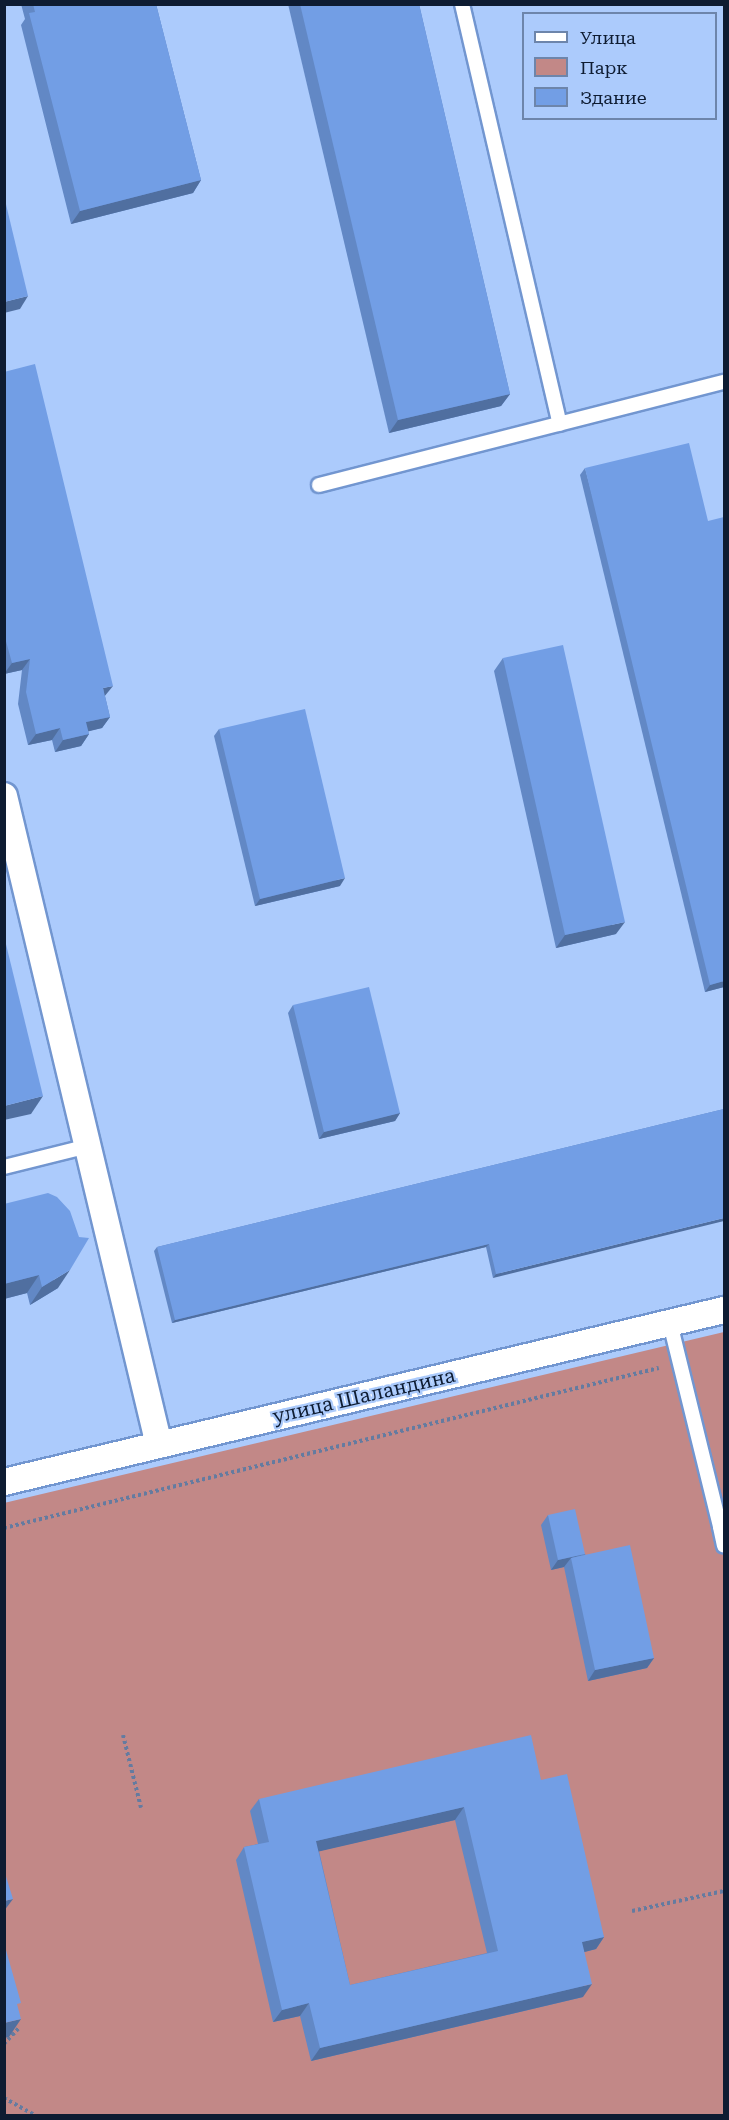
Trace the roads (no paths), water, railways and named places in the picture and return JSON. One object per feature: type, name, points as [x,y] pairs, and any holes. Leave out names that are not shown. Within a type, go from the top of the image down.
[{"type":"street","points":[[4,796],[159,1445]]},
{"type":"street","name":"улица Шаландина","points":[[4,1482],[724,1310]]},
{"type":"lane","points":[[462,4],[560,424]]},
{"type":"lane","points":[[319,485],[724,382]]},
{"type":"lane","points":[[4,1167],[88,1146]]},
{"type":"lane","points":[[670,1323],[722,1526],[724,1546]]}]
